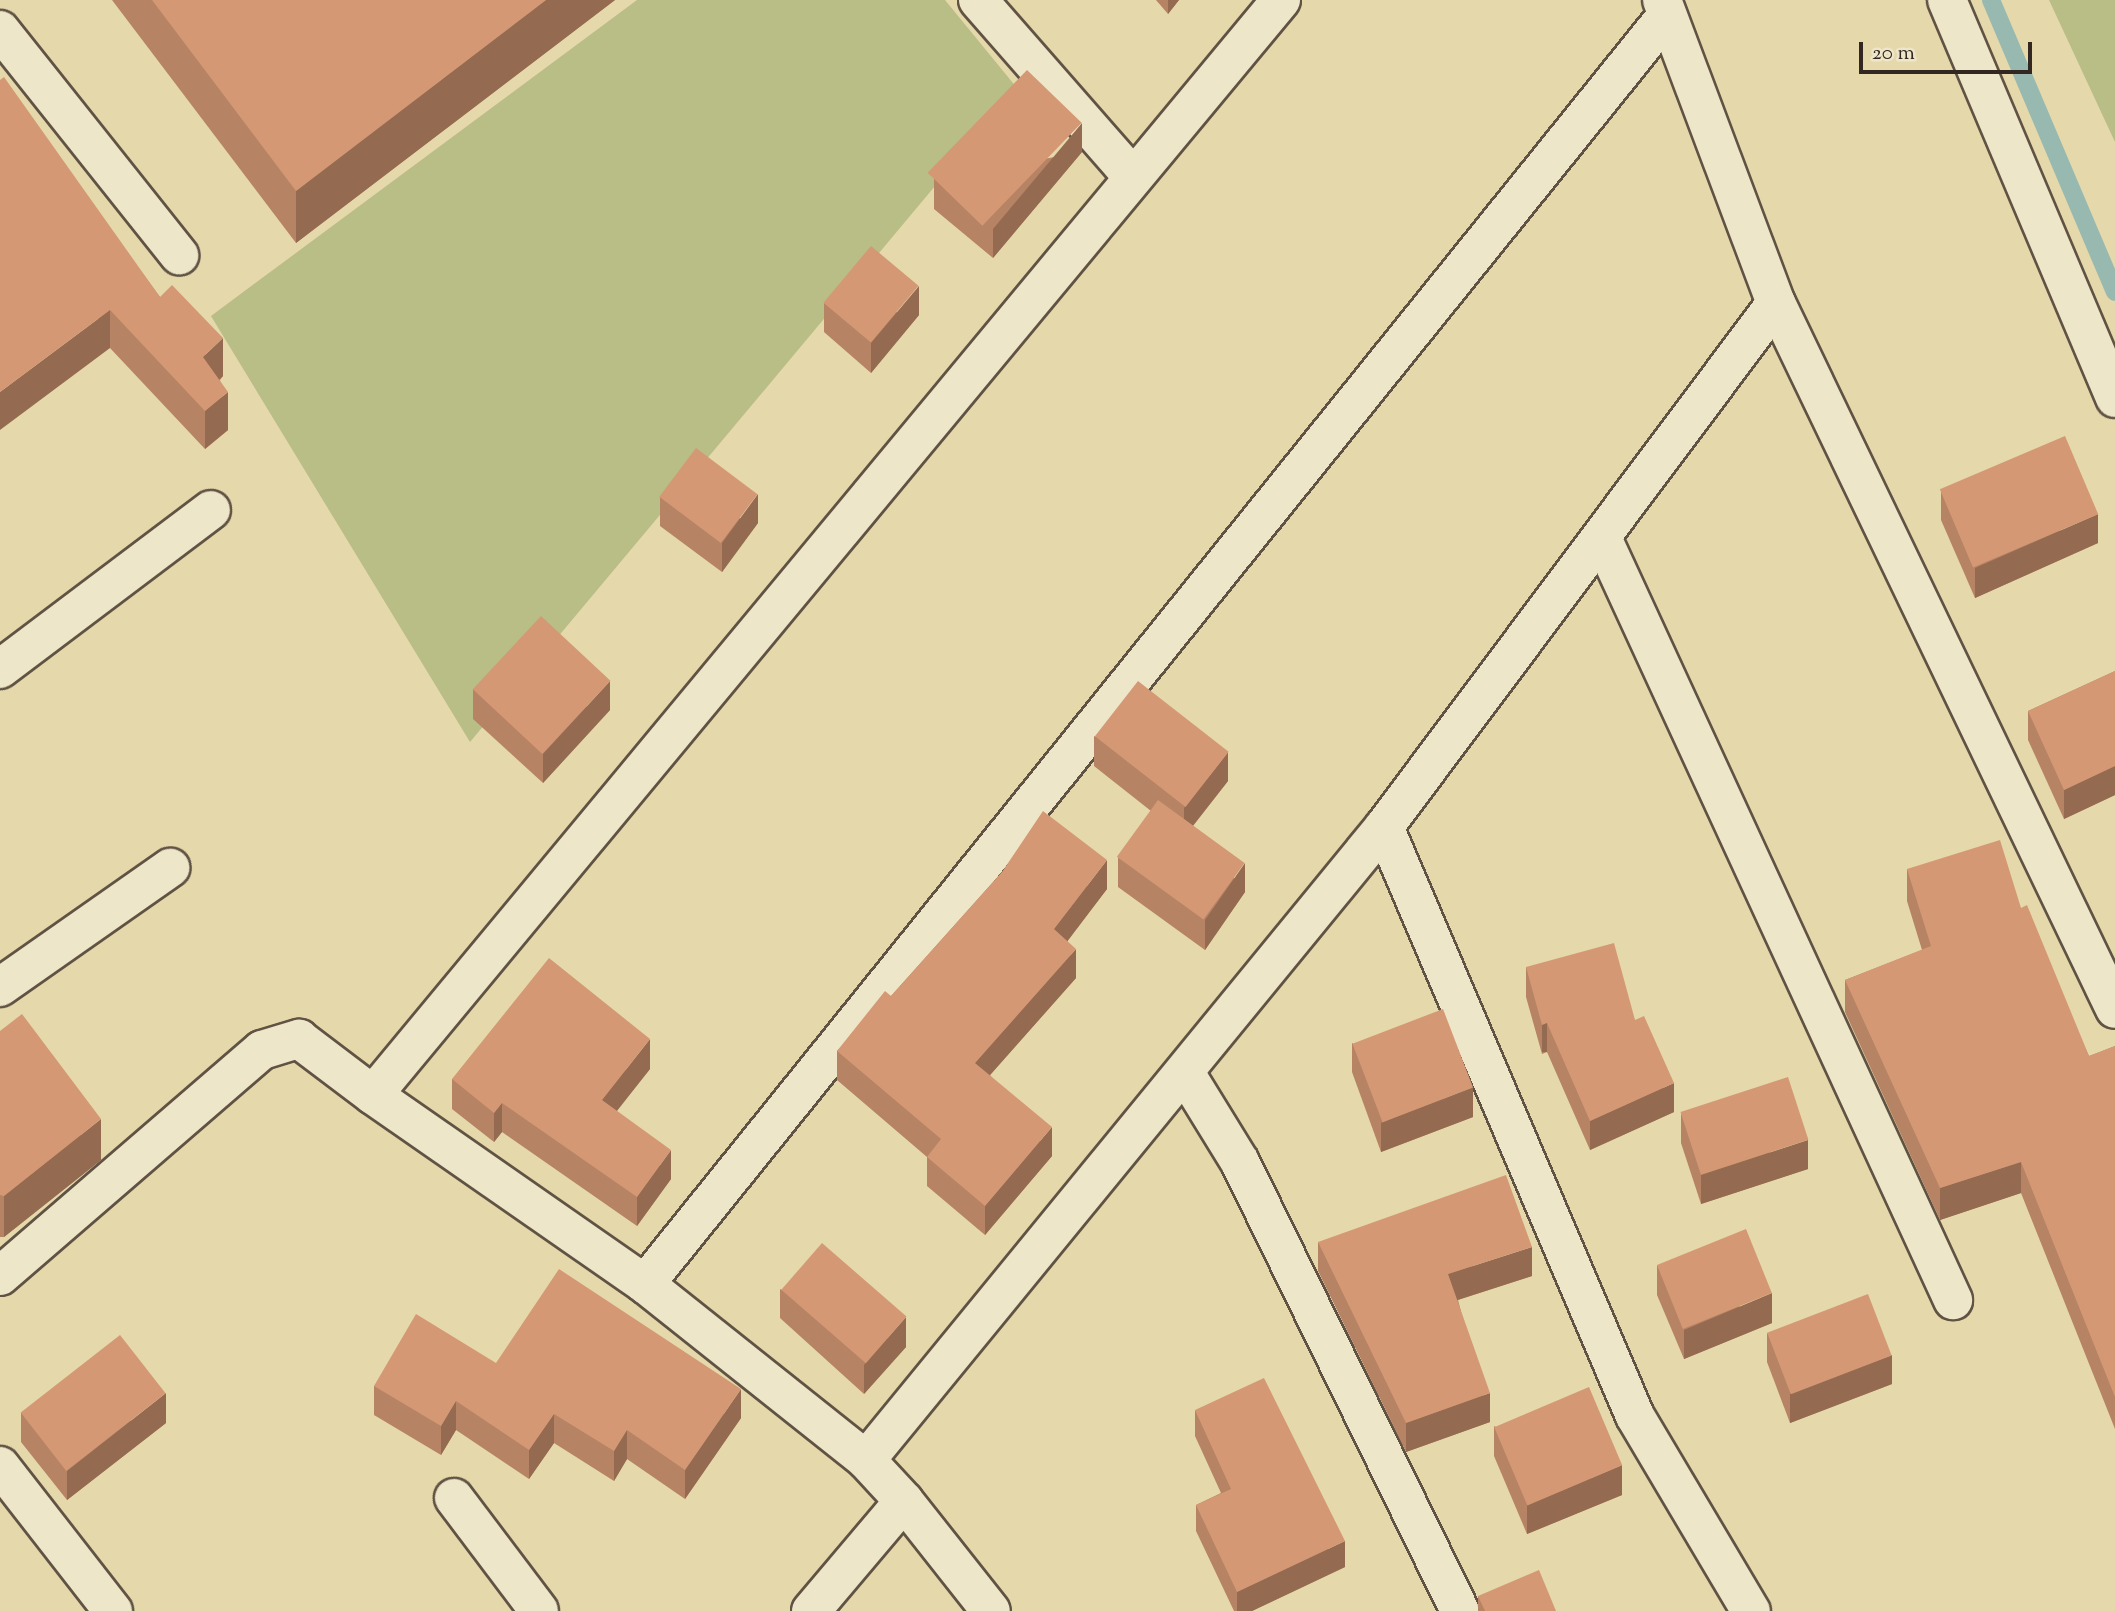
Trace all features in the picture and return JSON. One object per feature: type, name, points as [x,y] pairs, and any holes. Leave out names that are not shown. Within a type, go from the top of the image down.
[{"type":"street","points":[[978,0],[1132,176]]},
{"type":"street","points":[[373,1096],[1132,176],[1281,0]]},
{"type":"street","points":[[1947,0],[2115,398]]},
{"type":"street","points":[[1665,7],[1776,303],[2115,1009]]},
{"type":"street","points":[[645,1284],[1665,7]]},
{"type":"street","points":[[0,30],[179,255]]},
{"type":"street","points":[[866,1460],[1187,1076],[1384,827],[1603,540],[1776,303]]},
{"type":"street","points":[[0,669],[211,510]]},
{"type":"street","points":[[1603,540],[1953,1300]]},
{"type":"street","points":[[1384,827],[1635,1416],[1751,1611]]},
{"type":"street","points":[[0,987],[170,868]]},
{"type":"street","points":[[0,1276],[262,1050],[299,1039],[373,1096],[645,1284],[866,1460],[904,1501],[991,1611]]},
{"type":"street","points":[[1187,1076],[1240,1162],[1460,1611]]},
{"type":"street","points":[[0,1466],[113,1611]]},
{"type":"street","points":[[454,1498],[539,1611]]},
{"type":"street","points":[[811,1611],[904,1501]]},
{"type":"green space","points":[[637,0],[945,0],[1017,88],[470,742],[211,316]]},
{"type":"green space","points":[[2049,0],[2115,0],[2115,142]]},
{"type":"building","points":[[152,0],[546,0],[296,191]]},
{"type":"building","points":[[1027,70],[1082,123],[982,226],[928,173]]},
{"type":"building","points":[[4,77],[160,297],[172,285],[223,338],[203,357],[228,392],[205,411],[110,310],[0,392],[0,80]]},
{"type":"building","points":[[871,246],[918,286],[871,343],[823,303]]},
{"type":"building","points":[[2065,436],[2098,514],[1973,567],[1940,489]]},
{"type":"building","points":[[696,448],[757,494],[721,543],[659,497]]},
{"type":"building","points":[[541,616],[610,681],[542,754],[473,689]]},
{"type":"building","points":[[2115,671],[2115,766],[2064,790],[2028,711]]},
{"type":"building","points":[[1138,681],[1229,752],[1186,807],[1095,736]]},
{"type":"building","points":[[1158,800],[1245,863],[1203,920],[1117,857]]},
{"type":"building","points":[[1043,811],[1107,860],[1054,929],[1076,949],[975,1063],[1052,1127],[985,1206],[927,1157],[941,1139],[837,1051],[885,991],[891,996],[1002,872]]},
{"type":"building","points":[[2000,840],[2021,908],[2027,905],[2089,1056],[2115,1046],[2115,1397],[2021,1162],[1940,1188],[1845,980],[1931,946],[1907,869]]},
{"type":"building","points":[[1614,943],[1635,1020],[1644,1016],[1674,1083],[1590,1121],[1547,1023],[1542,1025],[1526,967]]},
{"type":"building","points":[[549,958],[650,1039],[602,1100],[671,1150],[637,1197],[502,1103],[494,1113],[452,1079]]},
{"type":"building","points":[[1443,1009],[1473,1087],[1383,1122],[1352,1044]]},
{"type":"building","points":[[22,1014],[101,1119],[4,1196],[0,1195],[0,1031]]},
{"type":"building","points":[[1788,1077],[1808,1140],[1701,1175],[1681,1112]]},
{"type":"building","points":[[1506,1175],[1532,1247],[1448,1274],[1490,1393],[1406,1423],[1318,1242]]},
{"type":"building","points":[[1746,1229],[1772,1293],[1683,1329],[1657,1265]]},
{"type":"building","points":[[822,1243],[907,1316],[866,1363],[781,1290]]},
{"type":"building","points":[[559,1269],[741,1389],[685,1470],[627,1430],[614,1451],[554,1414],[529,1450],[456,1401],[441,1426],[374,1386],[416,1314],[496,1363]]},
{"type":"building","points":[[1868,1294],[1892,1356],[1791,1394],[1767,1333]]},
{"type":"building","points":[[120,1335],[166,1393],[66,1471],[21,1413]]},
{"type":"building","points":[[1264,1378],[1345,1541],[1237,1592],[1196,1505],[1231,1489],[1195,1410]]},
{"type":"building","points":[[1589,1387],[1622,1465],[1527,1505],[1494,1427]]},
{"type":"building","points":[[1539,1570],[1556,1611],[1485,1611],[1478,1596]]},
{"type":"waterway","points":[[1991,0],[2115,292]]}]
